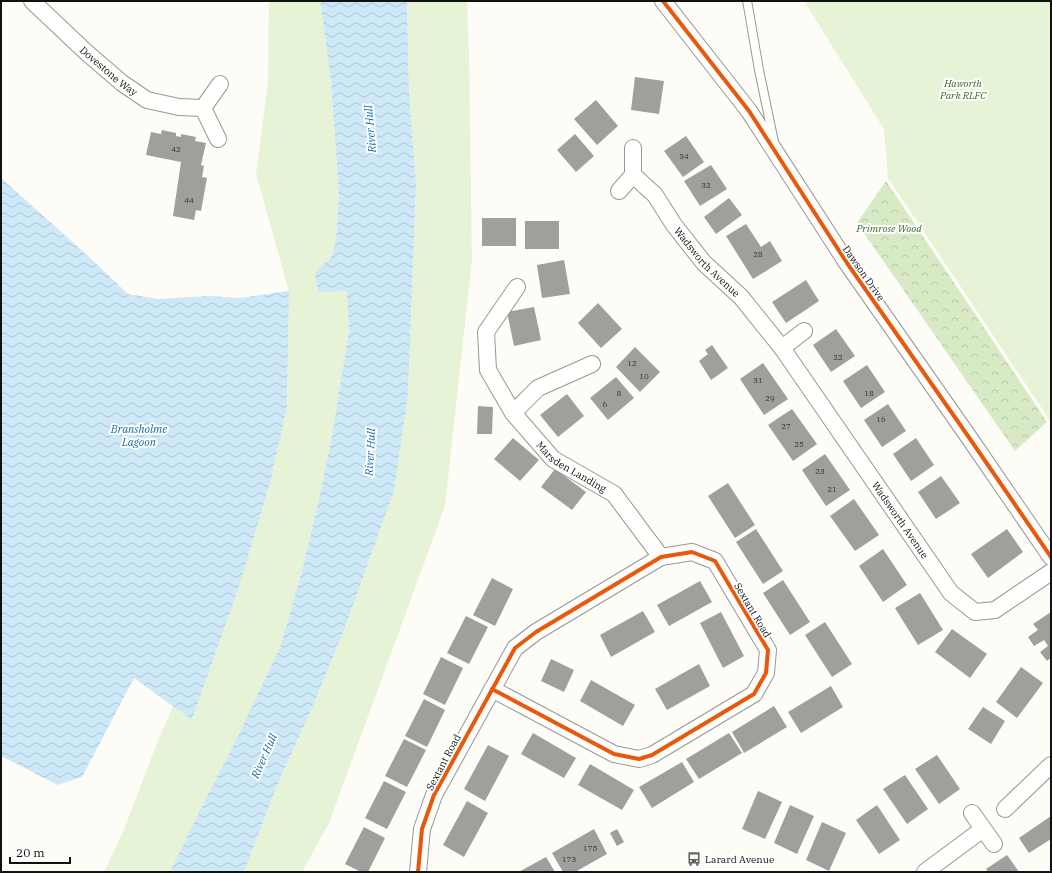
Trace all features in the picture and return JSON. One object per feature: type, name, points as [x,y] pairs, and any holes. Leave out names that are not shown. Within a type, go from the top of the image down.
[{"type":"street","name":"Dovestone Way","points":[[32,1],[86,52],[122,83],[147,100],[179,107],[203,108]]},
{"type":"street","name":"Dawson Drive","points":[[663,1],[749,111],[847,263],[1051,557]]},
{"type":"street","points":[[218,139],[203,108],[220,84]]},
{"type":"street","points":[[619,191],[632,175],[634,148]]},
{"type":"street","name":"Wadsworth Avenue","points":[[632,175],[655,195],[674,225],[704,263],[741,297],[782,348],[951,593],[976,612],[996,610],[1051,572]]},
{"type":"street","name":"Marsden Landing","points":[[517,287],[486,332],[488,370],[513,413],[553,458],[614,494],[661,556]]},
{"type":"street","points":[[782,348],[804,331]]},
{"type":"street","points":[[513,413],[538,388],[592,364]]},
{"type":"street","name":"Sextant Road","points":[[418,872],[422,829],[434,796],[492,688],[515,648],[536,632],[661,556],[692,552],[715,561],[768,650],[766,673],[754,694],[652,755],[639,759],[614,754],[492,688]]},
{"type":"street","points":[[1005,808],[1051,765]]},
{"type":"street","points":[[972,813],[994,844]]},
{"type":"street","points":[[925,872],[982,829]]},
{"type":"lane","points":[[747,1],[758,70],[777,155]]},
{"type":"green space","points":[[269,1],[320,1],[331,81],[339,196],[336,240],[332,256],[315,273],[348,290],[349,330],[332,436],[303,567],[281,645],[236,740],[170,872],[104,872],[123,832],[157,743],[173,706],[192,720],[239,587],[271,478],[287,407],[289,291],[256,174],[268,82]]},
{"type":"green space","points":[[407,1],[467,1],[472,260],[445,506],[329,823],[302,872],[244,872],[276,788],[311,710],[344,630],[394,491],[408,395],[416,184],[409,92]]},
{"type":"green space","name":"Haworth Park RLFC","points":[[804,1],[1051,1],[1051,422],[888,178],[884,129]]},
{"type":"green space","name":"Primrose Wood","points":[[886,181],[1047,422],[1015,451],[857,223]]},
{"type":"water","name":"River Hull","points":[[320,1],[407,1],[409,92],[416,184],[408,395],[394,491],[344,630],[311,710],[276,788],[244,872],[170,872],[236,740],[281,645],[303,567],[332,436],[349,330],[347,291],[318,292],[315,273],[332,256],[336,240],[339,196],[331,81]]},
{"type":"water","name":"Bransholme Lagoon","points":[[1,178],[128,294],[158,299],[210,296],[240,298],[289,291],[287,407],[271,479],[239,587],[192,720],[134,678],[82,777],[58,785],[1,756]]},
{"type":"building","points":[[635,77],[664,81],[659,114],[631,110]]},
{"type":"building","points":[[596,100],[618,126],[597,145],[574,119]]},
{"type":"building","points":[[162,130],[176,133],[176,136],[181,137],[181,134],[196,137],[195,141],[206,143],[201,165],[204,166],[202,177],[207,178],[201,211],[196,210],[194,220],[173,216],[181,162],[146,155],[151,132],[161,134]]},
{"type":"building","points":[[575,134],[594,156],[576,172],[557,150]]},
{"type":"building","points":[[686,136],[704,162],[683,177],[664,151]]},
{"type":"building","points":[[711,165],[727,189],[700,206],[684,181]]},
{"type":"building","points":[[729,198],[742,215],[716,234],[704,217]]},
{"type":"building","points":[[482,218],[516,218],[516,246],[482,246]]},
{"type":"building","points":[[525,221],[559,221],[559,249],[525,249]]},
{"type":"building","points":[[746,224],[761,247],[770,241],[782,261],[753,279],[726,236]]},
{"type":"building","points":[[564,260],[570,294],[542,298],[537,265]]},
{"type":"building","points":[[806,280],[819,301],[786,323],[772,302]]},
{"type":"building","points":[[598,303],[622,329],[601,348],[578,323]]},
{"type":"building","points":[[534,307],[541,340],[514,346],[507,312]]},
{"type":"building","points":[[836,329],[855,356],[831,372],[813,345]]},
{"type":"building","points":[[712,345],[728,368],[711,380],[699,361],[708,354],[705,350]]},
{"type":"building","points":[[635,347],[660,372],[640,392],[616,367]]},
{"type":"building","points":[[763,363],[788,399],[764,415],[740,379]]},
{"type":"building","points":[[867,365],[885,392],[861,408],[843,381]]},
{"type":"building","points":[[616,377],[634,398],[608,420],[590,398]]},
{"type":"building","points":[[567,394],[584,416],[558,437],[540,415]]},
{"type":"building","points":[[888,404],[906,431],[882,447],[864,420]]},
{"type":"building","points":[[478,406],[493,407],[492,434],[477,434]]},
{"type":"building","points":[[792,409],[817,444],[793,461],[768,425]]},
{"type":"building","points":[[513,438],[539,460],[520,481],[494,459]]},
{"type":"building","points":[[916,438],[934,465],[911,481],[893,454]]},
{"type":"building","points":[[825,454],[850,490],[826,506],[802,470]]},
{"type":"building","points":[[555,469],[586,492],[572,510],[541,487]]},
{"type":"building","points":[[941,476],[960,503],[936,519],[918,492]]},
{"type":"building","points":[[728,483],[755,525],[735,538],[708,496]]},
{"type":"building","points":[[854,499],[879,535],[855,551],[830,516]]},
{"type":"building","points":[[756,529],[783,571],[763,584],[736,542]]},
{"type":"building","points":[[1007,529],[1023,552],[988,578],[971,554]]},
{"type":"building","points":[[883,549],[907,585],[883,602],[859,566]]},
{"type":"building","points":[[492,578],[513,589],[495,626],[473,615]]},
{"type":"building","points":[[783,580],[810,622],[790,635],[763,593]]},
{"type":"building","points":[[700,581],[712,602],[669,626],[657,605]]},
{"type":"building","points":[[920,593],[943,630],[918,645],[895,608]]},
{"type":"building","points":[[643,611],[655,632],[611,657],[600,635]]},
{"type":"building","points":[[721,612],[744,656],[723,668],[700,623]]},
{"type":"building","points":[[1051,612],[1051,658],[1047,661],[1040,652],[1048,646],[1044,640],[1034,646],[1028,637],[1038,630],[1033,624]]},
{"type":"building","points":[[466,616],[488,627],[469,664],[447,653]]},
{"type":"building","points":[[825,622],[852,664],[832,677],[805,635]]},
{"type":"building","points":[[952,629],[987,654],[970,678],[935,652]]},
{"type":"building","points":[[441,657],[463,668],[445,705],[423,694]]},
{"type":"building","points":[[551,659],[574,670],[564,692],[541,681]]},
{"type":"building","points":[[699,664],[710,686],[667,710],[655,689]]},
{"type":"building","points":[[1021,667],[1043,683],[1017,718],[996,702]]},
{"type":"building","points":[[591,680],[635,705],[623,726],[580,701]]},
{"type":"building","points":[[831,686],[843,707],[801,733],[788,712]]},
{"type":"building","points":[[424,699],[445,710],[427,747],[405,736]]},
{"type":"building","points":[[774,706],[787,727],[744,753],[732,732]]},
{"type":"building","points":[[983,707],[1005,721],[991,744],[968,729]]},
{"type":"building","points":[[533,733],[576,758],[564,778],[521,754]]},
{"type":"building","points":[[729,733],[742,753],[699,779],[686,759]]},
{"type":"building","points":[[404,739],[426,750],[407,787],[385,776]]},
{"type":"building","points":[[488,745],[509,756],[485,801],[464,789]]},
{"type":"building","points":[[937,755],[960,789],[939,804],[915,769]]},
{"type":"building","points":[[682,762],[694,782],[652,808],[639,787]]},
{"type":"building","points":[[590,764],[634,790],[622,810],[578,785]]},
{"type":"building","points":[[905,775],[928,809],[907,824],[883,789]]},
{"type":"building","points":[[384,781],[406,792],[387,829],[365,818]]},
{"type":"building","points":[[758,791],[782,802],[765,839],[742,829]]},
{"type":"building","points":[[467,801],[488,813],[464,857],[443,845]]},
{"type":"building","points":[[790,805],[814,816],[797,854],[774,843]]},
{"type":"building","points":[[877,805],[900,840],[879,854],[856,820]]},
{"type":"building","points":[[1051,816],[1051,839],[1029,853],[1019,838]]},
{"type":"building","points":[[822,822],[846,833],[829,871],[806,860]]},
{"type":"building","points":[[364,827],[385,838],[368,872],[361,872],[345,864]]},
{"type":"building","points":[[594,829],[607,854],[575,872],[563,872],[552,853]]},
{"type":"building","points":[[617,829],[624,842],[617,846],[610,833]]},
{"type":"building","points":[[1007,855],[1019,872],[988,872],[986,869]]},
{"type":"building","points":[[546,857],[555,872],[519,872],[526,868]]},
{"type":"cycle path","points":[[663,1],[749,111],[847,263],[1051,557]]},
{"type":"cycle path","points":[[418,872],[422,829],[434,795],[515,648],[536,632],[661,557],[692,552],[715,561],[768,650],[766,673],[754,694],[652,755],[639,759],[614,754],[492,689]]},
{"type":"place","name":"Larard Avenue","points":[[694,859]]}]
